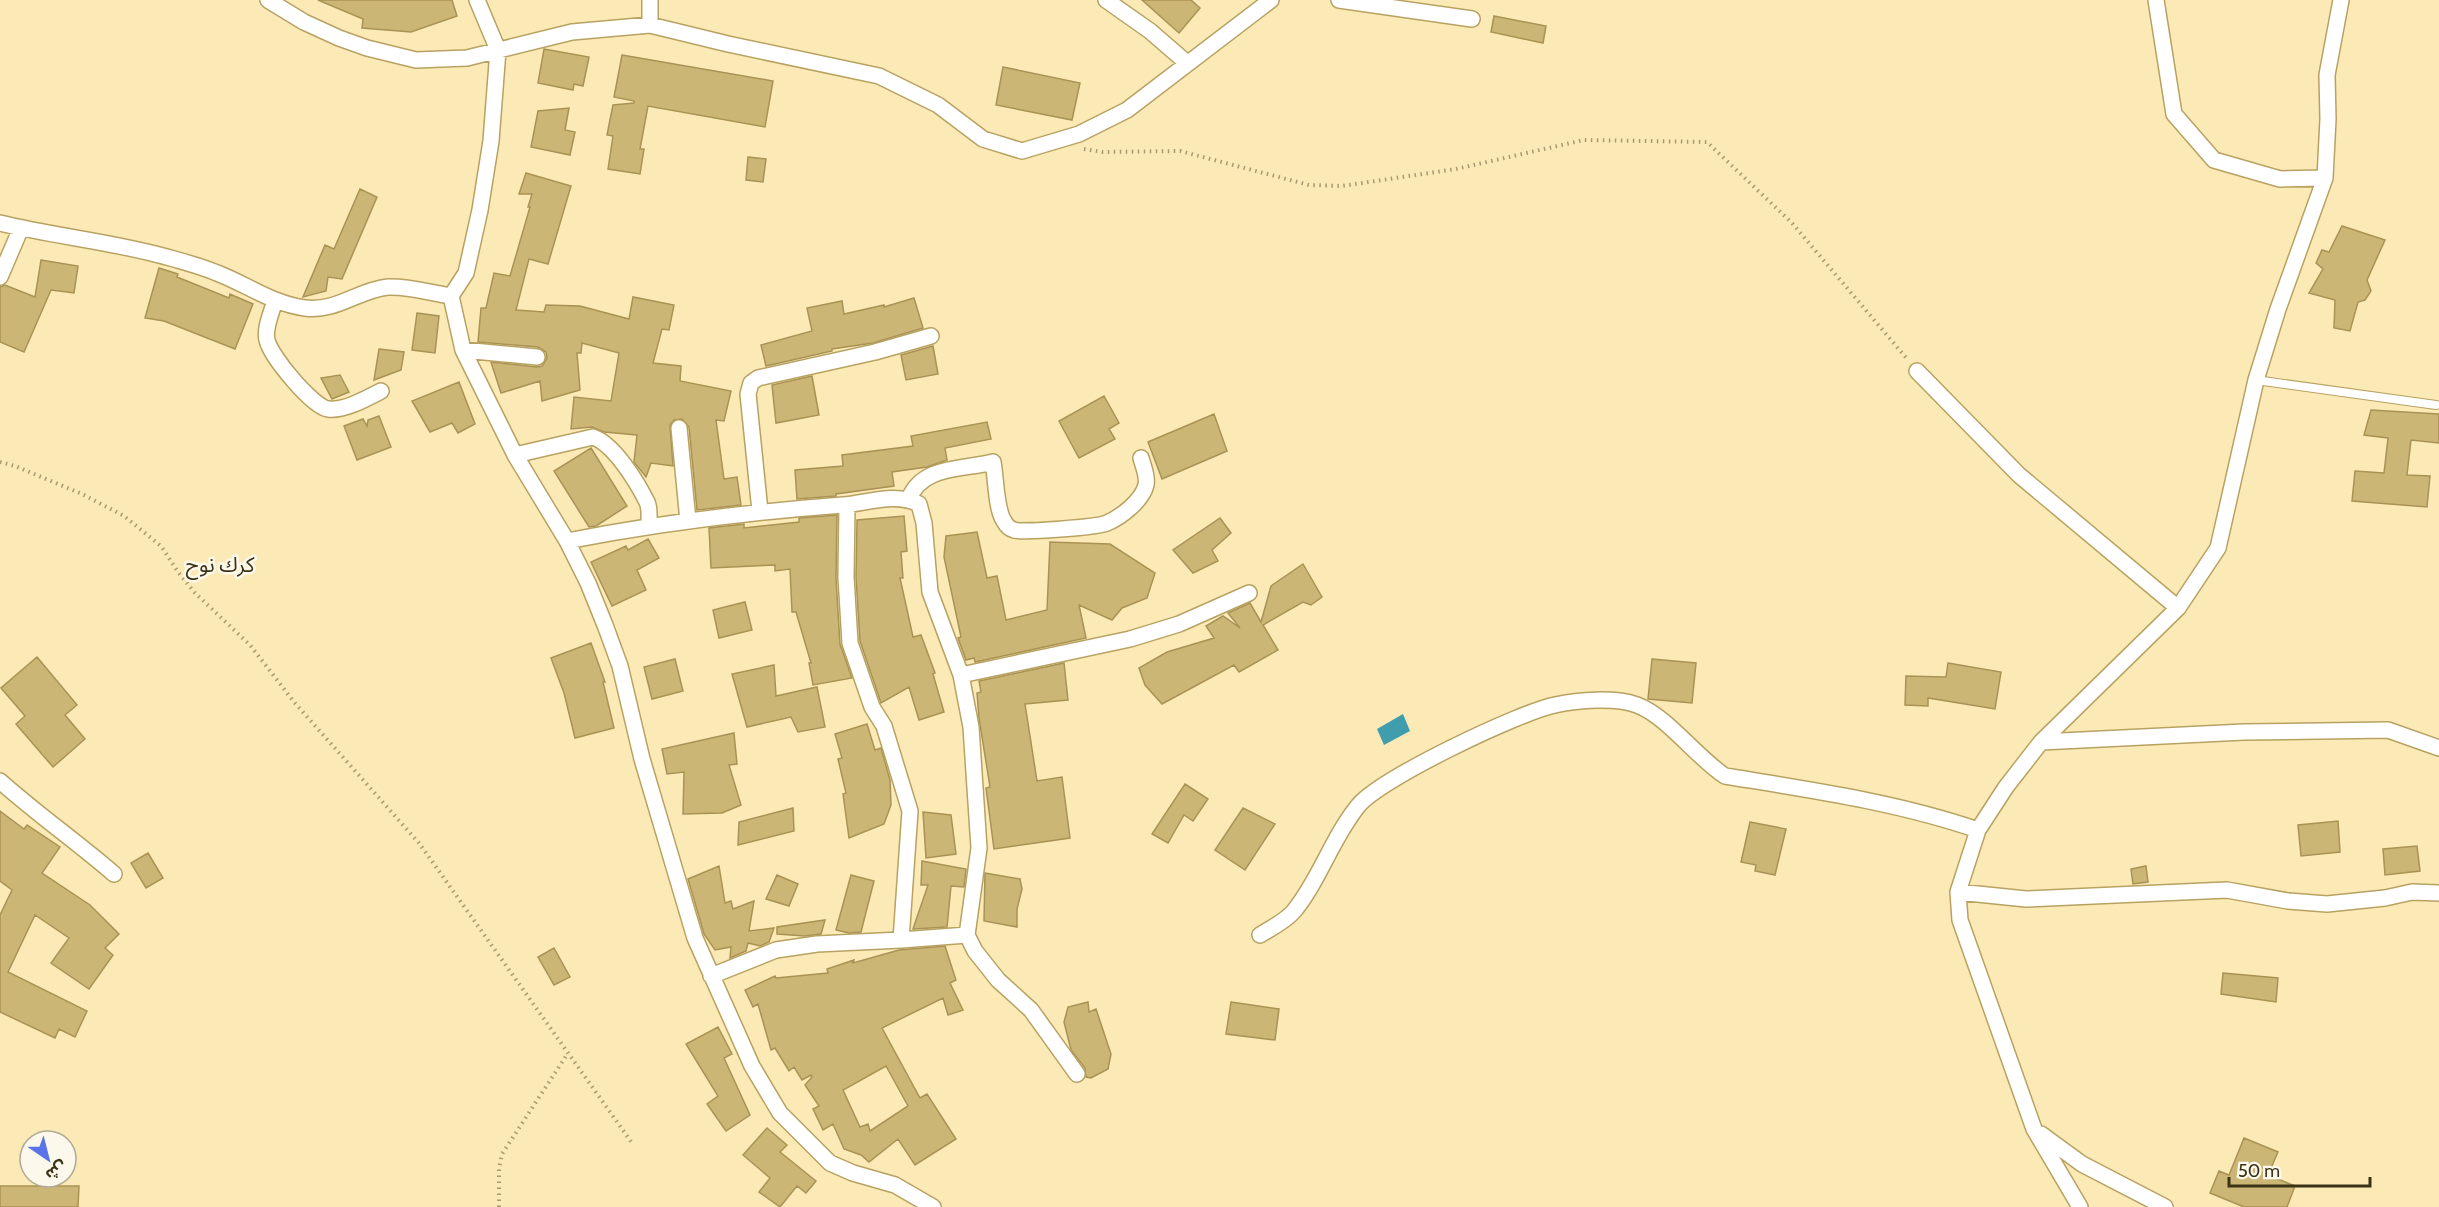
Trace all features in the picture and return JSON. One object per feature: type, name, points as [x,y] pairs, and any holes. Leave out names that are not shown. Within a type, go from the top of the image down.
[{"type":"street","points":[[268,0],[304,22],[339,38],[416,60],[451,60],[572,32],[650,24],[728,44],[879,76],[938,105],[983,139],[1022,151],[1079,134],[1127,110],[1271,0]]},
{"type":"street","points":[[477,0],[498,50],[491,141],[480,210],[466,273],[451,297],[463,350],[515,455],[567,541],[588,583],[620,666],[649,782],[695,938],[752,1066],[780,1113],[830,1163],[853,1173],[895,1185],[933,1207]]},
{"type":"street","points":[[650,0],[650,24]]},
{"type":"street","points":[[1106,0],[1150,31],[1187,63]]},
{"type":"street","points":[[1339,0],[1473,19]]},
{"type":"street","points":[[2156,0],[2174,114],[2214,160],[2280,179],[2325,178]]},
{"type":"street","points":[[2080,1207],[2034,1129],[1960,920],[1958,892],[1978,830],[2041,742],[2178,608],[2218,548],[2256,380],[2278,309],[2325,178],[2328,119],[2327,75],[2341,0]]},
{"type":"street","points":[[0,223],[74,236],[173,258],[217,273],[275,300],[308,309],[326,308],[345,303],[367,292],[387,287],[406,287],[451,297]]},
{"type":"street","points":[[0,277],[21,228]]},
{"type":"street","points":[[275,300],[266,332],[270,349],[317,403],[328,409],[338,408],[381,391]]},
{"type":"street","points":[[760,511],[748,394],[751,383],[758,378],[875,352],[931,336]]},
{"type":"street","points":[[463,350],[537,357]]},
{"type":"street","points":[[1917,371],[2019,475],[2178,608]]},
{"type":"street","points":[[679,428],[688,521]]},
{"type":"street","points":[[515,455],[593,437],[604,441],[625,467],[648,504],[649,525]]},
{"type":"street","points":[[909,499],[919,482],[935,473],[993,462],[999,511],[1004,522],[1012,529],[1024,531],[1100,526],[1126,510],[1145,488],[1146,474],[1141,458]]},
{"type":"street","points":[[567,541],[649,525],[760,511],[847,505],[881,499],[909,499],[919,504],[922,511],[930,592],[961,675],[971,727],[979,848],[967,935],[975,951],[998,980],[1032,1010],[1077,1074]]},
{"type":"street","points":[[847,505],[846,577],[850,643],[872,707],[884,726],[910,811],[901,940]]},
{"type":"street","points":[[961,675],[1130,639],[1179,624],[1249,593]]},
{"type":"street","points":[[1260,935],[1292,913],[1321,871],[1358,805],[1382,786],[1432,758],[1515,720],[1565,703],[1587,700],[1638,705],[1661,721],[1712,768],[1725,776],[1862,798],[1932,814],[1978,830]]},
{"type":"street","points":[[2041,742],[2244,732],[2388,730],[2439,748]]},
{"type":"street","points":[[0,781],[32,810],[114,874]]},
{"type":"street","points":[[1958,892],[2026,899],[2227,890],[2288,901],[2327,904],[2385,898],[2412,892],[2439,893]]},
{"type":"street","points":[[711,976],[776,950],[817,944],[967,935]]},
{"type":"street","points":[[2034,1129],[2082,1164],[2165,1207]]},
{"type":"lane","points":[[2256,380],[2436,405]]},
{"type":"path","points":[[1081,149],[1103,152],[1180,151],[1309,185],[1342,186],[1456,169],[1584,140],[1707,142],[1792,223],[1917,371]]},
{"type":"path","points":[[0,462],[15,465],[124,516],[161,546],[183,579],[250,645],[294,702],[419,843],[632,1143]]},
{"type":"path","points":[[499,1207],[499,1168],[502,1154],[568,1053]]},
{"type":"water","points":[[1403,714],[1410,731],[1384,745],[1377,729]]},
{"type":"building","points":[[318,0],[452,0],[457,16],[411,32],[362,28],[363,19]]},
{"type":"building","points":[[1142,0],[1191,0],[1200,8],[1179,33]]},
{"type":"building","points":[[1494,16],[1546,26],[1543,43],[1491,32]]},
{"type":"building","points":[[544,49],[589,57],[583,86],[574,84],[573,90],[538,83]]},
{"type":"building","points":[[622,55],[773,81],[765,127],[648,106],[640,149],[644,149],[640,174],[608,169],[613,136],[607,135],[613,105],[634,103],[634,101],[614,97]]},
{"type":"building","points":[[1003,67],[1080,83],[1072,120],[996,105]]},
{"type":"building","points":[[569,108],[565,130],[575,132],[570,155],[531,147],[538,111]]},
{"type":"building","points":[[748,157],[766,159],[763,182],[746,180]]},
{"type":"building","points":[[526,173],[571,186],[548,264],[529,259],[516,310],[544,312],[546,305],[580,306],[629,319],[633,297],[674,305],[669,330],[662,329],[653,363],[681,366],[680,381],[731,391],[724,421],[716,420],[724,479],[737,477],[741,505],[697,510],[689,427],[682,419],[674,420],[670,425],[673,466],[651,463],[646,477],[634,462],[637,435],[604,432],[592,427],[571,429],[574,397],[611,401],[619,353],[582,343],[581,353],[577,353],[580,390],[542,401],[540,381],[501,393],[491,362],[537,367],[542,366],[547,358],[546,352],[538,347],[478,342],[481,308],[486,308],[494,273],[510,276],[530,207],[528,207],[532,194],[519,194]]},
{"type":"building","points":[[360,189],[377,197],[342,279],[328,277],[326,291],[303,297],[325,245],[334,249]]},
{"type":"building","points":[[2342,226],[2385,240],[2367,280],[2371,291],[2365,300],[2358,302],[2350,331],[2334,328],[2335,300],[2309,293],[2323,269],[2316,263],[2322,250],[2329,252]]},
{"type":"building","points":[[41,260],[78,266],[74,293],[51,290],[24,352],[0,342],[0,287],[5,285],[35,297]]},
{"type":"building","points":[[159,268],[178,274],[177,277],[229,298],[230,294],[253,304],[235,349],[164,321],[145,318]]},
{"type":"building","points":[[914,298],[923,328],[873,343],[832,349],[832,351],[766,366],[761,345],[812,331],[807,308],[842,301],[844,314],[884,305],[884,307]]},
{"type":"building","points":[[417,313],[439,316],[435,353],[412,350]]},
{"type":"building","points":[[933,346],[938,374],[906,380],[901,355]]},
{"type":"building","points":[[379,349],[404,352],[401,370],[374,380]]},
{"type":"building","points":[[340,375],[349,392],[332,399],[321,378]]},
{"type":"building","points":[[812,376],[819,415],[776,423],[772,385]]},
{"type":"building","points":[[459,382],[475,424],[458,433],[452,423],[430,432],[412,401]]},
{"type":"building","points":[[1104,396],[1119,423],[1109,429],[1115,439],[1079,458],[1059,421]]},
{"type":"building","points":[[2371,410],[2439,414],[2439,443],[2411,440],[2407,475],[2430,476],[2427,507],[2352,501],[2355,471],[2384,473],[2388,438],[2364,435]]},
{"type":"building","points":[[1214,414],[1227,451],[1162,479],[1148,442]]},
{"type":"building","points":[[379,416],[391,447],[357,460],[344,426],[363,419],[367,426],[368,420]]},
{"type":"building","points":[[987,422],[991,439],[945,448],[947,460],[927,467],[892,472],[894,486],[836,494],[836,496],[797,499],[795,470],[843,466],[842,455],[913,446],[911,436]]},
{"type":"building","points":[[591,448],[627,506],[596,526],[589,527],[554,471]]},
{"type":"building","points":[[837,515],[836,578],[840,644],[852,678],[813,685],[809,663],[811,663],[796,612],[792,612],[790,569],[775,571],[775,565],[711,568],[709,528],[744,524],[744,528],[799,522],[799,518]]},
{"type":"building","points":[[904,516],[907,551],[901,552],[903,578],[900,578],[913,637],[921,635],[935,673],[933,674],[944,712],[919,720],[909,687],[881,703],[860,641],[856,577],[857,520]]},
{"type":"building","points":[[1220,518],[1231,533],[1212,550],[1218,561],[1193,573],[1173,550]]},
{"type":"building","points":[[977,532],[987,578],[997,576],[1006,620],[1047,610],[1050,542],[1110,544],[1155,573],[1147,598],[1122,608],[1112,620],[1079,605],[1086,638],[975,662],[974,658],[966,660],[958,638],[961,637],[944,557],[946,536]]},
{"type":"building","points":[[648,539],[659,558],[637,570],[646,590],[612,606],[591,562],[626,546],[628,550]]},
{"type":"building","points":[[1303,564],[1322,597],[1311,605],[1303,602],[1263,625],[1278,650],[1239,672],[1234,665],[1162,704],[1145,685],[1139,668],[1167,652],[1214,638],[1206,626],[1223,616],[1240,628],[1228,613],[1250,603],[1261,622],[1271,586]]},
{"type":"building","points":[[745,602],[752,630],[719,638],[713,610]]},
{"type":"building","points":[[591,643],[605,682],[603,682],[614,728],[575,738],[564,693],[551,658]]},
{"type":"building","points":[[37,657],[77,705],[65,715],[85,739],[53,767],[16,724],[25,716],[1,688]]},
{"type":"building","points":[[675,659],[683,691],[652,699],[644,667]]},
{"type":"building","points":[[1652,659],[1696,663],[1692,703],[1648,699]]},
{"type":"building","points":[[1064,663],[1068,700],[1025,704],[1037,781],[1062,777],[1070,838],[994,849],[986,788],[990,787],[979,718],[977,693],[981,692],[979,681]]},
{"type":"building","points":[[1948,663],[2001,672],[1995,709],[1928,698],[1928,706],[1905,705],[1906,676],[1946,677]]},
{"type":"building","points":[[774,665],[776,696],[817,687],[825,727],[798,732],[791,717],[747,727],[732,674]]},
{"type":"building","points":[[867,724],[875,750],[881,748],[890,780],[891,805],[884,824],[849,838],[843,794],[846,793],[838,759],[842,758],[835,734]]},
{"type":"building","points":[[734,733],[737,764],[729,765],[741,805],[722,813],[683,814],[684,772],[667,774],[662,749]]},
{"type":"building","points":[[1185,784],[1208,799],[1193,821],[1184,815],[1168,843],[1152,834]]},
{"type":"building","points":[[793,808],[794,831],[738,845],[739,822]]},
{"type":"building","points":[[1243,808],[1275,824],[1245,870],[1215,850]]},
{"type":"building","points":[[0,811],[24,829],[27,825],[60,847],[42,873],[90,905],[119,934],[105,948],[113,955],[89,989],[51,963],[69,938],[35,915],[8,972],[87,1011],[75,1037],[59,1029],[55,1038],[0,1012],[0,915],[12,890],[0,881]]},
{"type":"building","points":[[923,812],[951,815],[956,854],[926,858]]},
{"type":"building","points":[[2338,821],[2340,852],[2301,856],[2298,825]]},
{"type":"building","points":[[1750,822],[1786,829],[1775,875],[1755,871],[1756,865],[1741,862]]},
{"type":"building","points":[[2417,846],[2420,871],[2385,875],[2383,849]]},
{"type":"building","points":[[148,853],[163,878],[146,888],[131,863]]},
{"type":"building","points":[[922,861],[966,869],[964,887],[951,886],[947,927],[913,929],[928,885],[921,885]]},
{"type":"building","points":[[719,866],[725,903],[731,901],[733,909],[754,901],[749,931],[774,928],[769,942],[760,946],[748,943],[746,951],[730,958],[731,947],[715,950],[704,934],[688,879]]},
{"type":"building","points":[[2146,866],[2148,882],[2133,884],[2131,869]]},
{"type":"building","points":[[985,873],[1020,879],[1022,889],[1017,909],[1017,927],[984,921]]},
{"type":"building","points":[[777,875],[798,884],[789,906],[766,899]]},
{"type":"building","points":[[851,875],[874,881],[861,932],[849,933],[836,930]]},
{"type":"building","points":[[825,920],[821,934],[805,936],[777,934],[777,927]]},
{"type":"building","points":[[945,946],[956,980],[950,983],[963,1010],[948,1015],[943,998],[882,1028],[920,1098],[927,1094],[956,1139],[915,1165],[898,1139],[869,1162],[861,1155],[844,1149],[833,1124],[823,1130],[813,1109],[819,1106],[805,1085],[812,1077],[811,1075],[802,1080],[794,1067],[789,1071],[775,1048],[771,1050],[758,1004],[753,1007],[745,990],[775,976],[776,978],[828,973],[827,969],[854,960],[853,963],[899,950]],"holes":[[[886,1066],[908,1106],[870,1131],[868,1124],[860,1127],[843,1090]]]},
{"type":"building","points":[[554,948],[570,977],[554,985],[538,957]]},
{"type":"building","points":[[2223,973],[2278,978],[2276,1002],[2221,994]]},
{"type":"building","points":[[1088,1002],[1089,1012],[1096,1009],[1111,1054],[1108,1069],[1091,1078],[1086,1077],[1085,1068],[1071,1050],[1064,1022],[1068,1007]]},
{"type":"building","points":[[1231,1002],[1279,1009],[1275,1040],[1226,1034]]},
{"type":"building","points":[[718,1027],[732,1054],[724,1058],[750,1115],[726,1131],[707,1104],[718,1096],[686,1044]]},
{"type":"building","points":[[767,1128],[787,1145],[780,1152],[816,1181],[806,1193],[797,1186],[780,1207],[759,1192],[770,1178],[743,1155]]},
{"type":"building","points":[[2244,1138],[2278,1152],[2268,1175],[2295,1186],[2287,1207],[2244,1207],[2210,1193],[2219,1171],[2229,1175]]},
{"type":"building","points":[[0,1186],[18,1186],[18,1189],[78,1189],[79,1186],[78,1207],[0,1207]]},
{"type":"district","name":"كرك نوح","points":[[220,564]]}]
